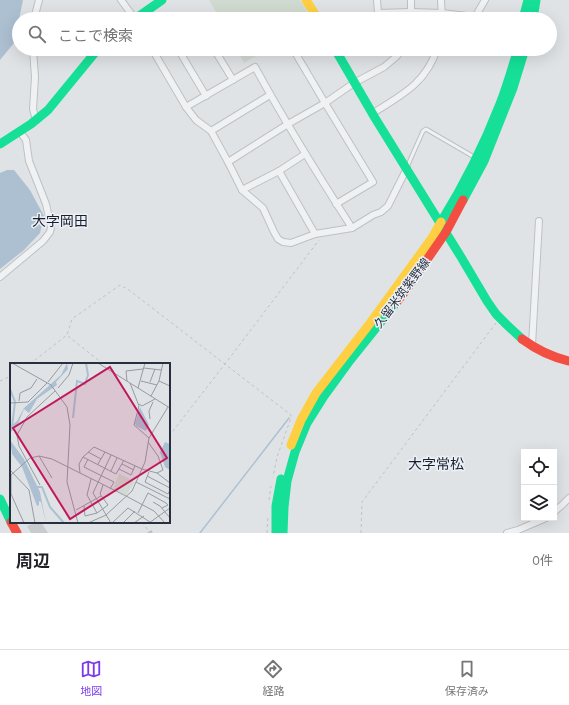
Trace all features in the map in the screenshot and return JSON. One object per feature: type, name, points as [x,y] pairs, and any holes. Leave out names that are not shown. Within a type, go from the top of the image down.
[{"type":"main road","points":[[145,12],[162,0]]},
{"type":"main road","points":[[306,0],[314,12]]},
{"type":"main road","points":[[525,12],[528,0]]},
{"type":"main road","points":[[534,12],[536,0]]},
{"type":"main road","points":[[0,144],[20,132],[46,112],[92,56]]},
{"type":"main road","points":[[339,56],[354,83],[446,232],[487,302],[512,331],[532,345],[552,356],[562,360],[569,360]]},
{"type":"main road","name":"久留米筑紫野線","points":[[276,533],[276,506],[280,479],[289,449],[301,420],[316,393],[371,322],[441,224],[476,158],[507,84],[516,56]]},
{"type":"main road","name":"久留米筑紫野線","points":[[283,533],[287,481],[295,452],[307,423],[348,363],[406,290],[446,232],[484,161],[513,88],[523,56]]},
{"type":"main road","points":[[0,499],[10,520]]},
{"type":"main road","points":[[12,523],[17,533]]},
{"type":"street","points":[[36,12],[39,0]]},
{"type":"street","points":[[121,0],[130,12]]},
{"type":"street","points":[[377,0],[378,12]]},
{"type":"street","points":[[411,0],[411,12]]},
{"type":"street","points":[[441,0],[442,12]]},
{"type":"street","points":[[478,12],[486,0]]},
{"type":"street","points":[[34,56],[35,76],[33,109],[36,120]]},
{"type":"street","points":[[158,56],[186,107],[196,120],[210,131],[242,190],[263,208],[278,239],[283,242],[291,242],[324,232],[352,228],[373,215],[381,212],[388,206],[406,168]]},
{"type":"street","points":[[182,56],[206,96]]},
{"type":"street","points":[[218,56],[233,80]]},
{"type":"street","points":[[297,56],[373,182],[336,204]]},
{"type":"street","points":[[228,162],[288,124],[325,103],[354,83],[384,68],[397,56]]},
{"type":"street","points":[[373,112],[403,95],[427,71],[434,56]]},
{"type":"street","points":[[186,107],[255,67],[305,154],[352,228]]},
{"type":"street","points":[[210,131],[270,95]]},
{"type":"street","points":[[0,277],[43,241],[50,232],[51,227],[46,204],[29,161],[26,140],[20,132]]},
{"type":"street","points":[[242,190],[279,171],[305,154]]},
{"type":"street","points":[[279,171],[315,234]]},
{"type":"street","points":[[532,345],[539,221]]},
{"type":"street","points":[[557,509],[569,498]]},
{"type":"street","points":[[507,533],[539,521]]},
{"type":"lane","points":[[406,168],[423,131],[426,129],[476,158]]},
{"type":"path","points":[[170,435],[309,254],[324,232]]},
{"type":"path","points":[[31,363],[67,335],[72,319],[120,285],[129,290],[291,415],[277,457],[273,478]]},
{"type":"path","points":[[361,533],[362,502],[500,318]]},
{"type":"path","points":[[67,335],[102,363]]},
{"type":"path","points":[[0,381],[10,376]]},
{"type":"path","points":[[269,500],[272,486]]},
{"type":"path","points":[[267,533],[268,513]]},
{"type":"path","points":[[143,523],[150,533]]},
{"type":"shaded area","points":[[209,0],[300,0],[307,11],[306,12],[216,12]]},
{"type":"shaded area","points":[[240,56],[256,56],[244,63]]},
{"type":"water","points":[[0,0],[23,0],[20,12],[12,12],[12,45],[0,60]]},
{"type":"water","points":[[7,170],[14,170],[30,190],[44,216],[40,233],[24,250],[0,269],[0,173]]},
{"type":"building","points":[[34,523],[42,523],[48,533],[31,533],[27,526]]},
{"type":"waterway","points":[[200,533],[289,418]]},
{"type":"waterway","points":[[148,533],[151,531],[152,533]]},
{"type":"traffic: fast","points":[[145,12],[162,0]]},
{"type":"traffic: fast","points":[[525,12],[528,0]]},
{"type":"traffic: fast","points":[[534,12],[536,0]]},
{"type":"traffic: fast","points":[[0,144],[31,124],[48,110],[92,56]]},
{"type":"traffic: fast","points":[[339,56],[375,118],[487,301],[496,314],[522,339]]},
{"type":"traffic: fast","points":[[441,222],[466,179],[487,135],[503,97],[516,56]]},
{"type":"traffic: fast","points":[[463,200],[484,161],[513,88],[523,56]]},
{"type":"traffic: fast","points":[[283,533],[287,481],[295,452],[307,423],[348,363],[396,303]]},
{"type":"traffic: fast","points":[[276,533],[276,506],[281,479]]},
{"type":"traffic: fast","points":[[0,499],[10,520]]},
{"type":"traffic: slow","points":[[306,0],[314,12]]},
{"type":"traffic: slow","points":[[291,445],[301,420],[316,393],[371,322],[432,238],[441,222]]},
{"type":"traffic: jam","points":[[396,303],[446,232],[463,200]]},
{"type":"traffic: jam","points":[[522,339],[544,353],[569,361]]},
{"type":"traffic: jam","points":[[12,523],[17,533]]},
{"type":"district","name":"大字岡田","points":[[60,221]]},
{"type":"district","name":"大字常松","points":[[436,464]]}]
